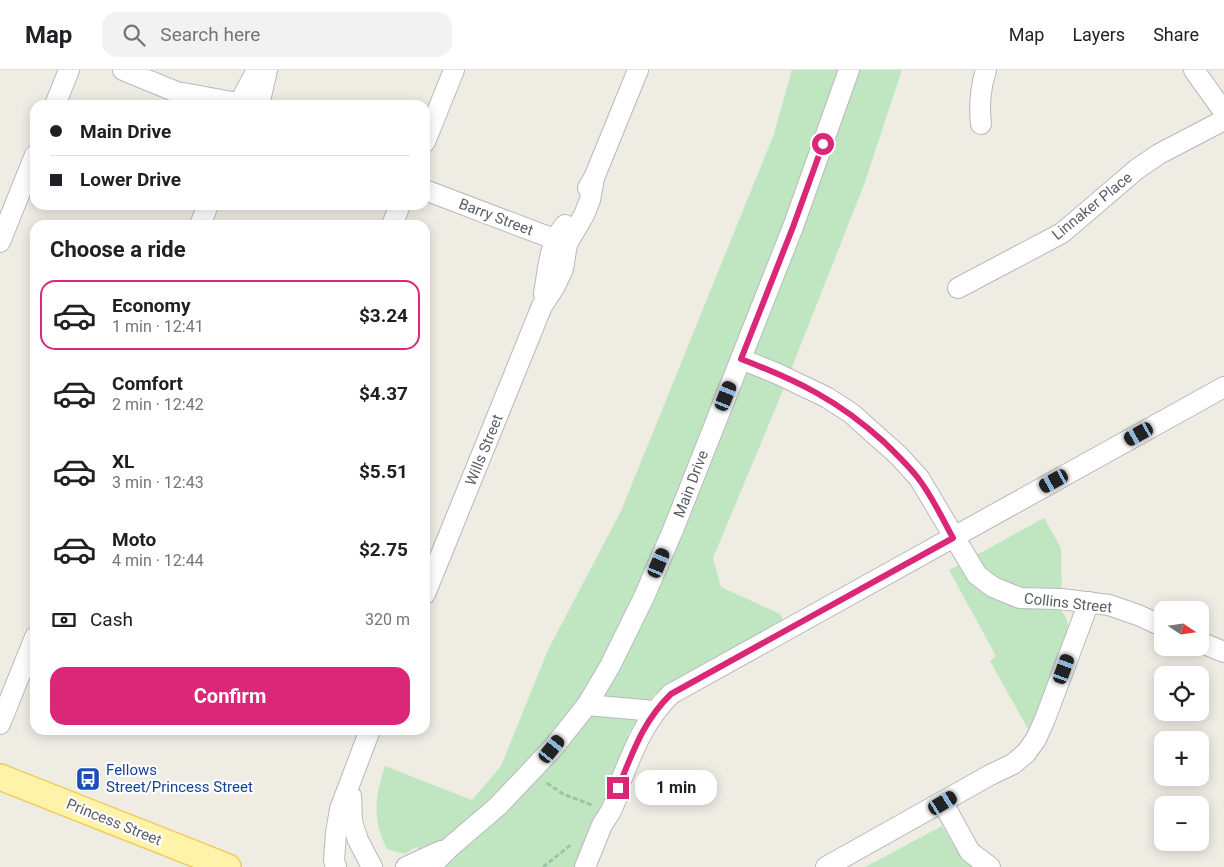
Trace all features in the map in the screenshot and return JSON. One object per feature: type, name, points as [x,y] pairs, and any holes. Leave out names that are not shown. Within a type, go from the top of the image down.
[{"type":"main road","name":"Princess Street","points":[[0,777],[228,867]]},
{"type":"street","points":[[57,100],[69,70]]},
{"type":"street","points":[[122,70],[179,93],[190,100]]},
{"type":"street","points":[[245,100],[257,70]]},
{"type":"street","points":[[246,100],[267,70]]},
{"type":"street","points":[[430,130],[454,70]]},
{"type":"street","name":"Wills Street","points":[[430,582],[542,306],[563,269],[561,241],[584,215],[590,200],[594,178],[638,70]]},
{"type":"street","name":"Main Drive","points":[[430,867],[498,806],[552,749],[588,705],[610,666],[659,563],[741,359],[793,227],[849,70]]},
{"type":"street","points":[[981,124],[980,87],[986,70]]},
{"type":"street","points":[[1194,70],[1224,112]]},
{"type":"street","points":[[179,93],[224,100]]},
{"type":"street","name":"Linnaker Place","points":[[958,288],[1062,233],[1159,154],[1224,120]]},
{"type":"street","points":[[0,242],[30,167]]},
{"type":"street","name":"Barry Street","points":[[430,192],[561,241]]},
{"type":"street","name":"Collins Street","points":[[741,359],[826,397],[851,413],[872,431],[898,455],[918,478],[977,575],[992,587],[1020,598],[1089,602],[1124,610],[1154,623]]},
{"type":"street","points":[[585,867],[602,825],[612,811],[618,788],[645,725],[654,711],[671,694],[1224,387]]},
{"type":"street","points":[[826,867],[1012,764],[1026,753],[1036,739],[1045,719],[1089,602]]},
{"type":"street","points":[[1209,646],[1224,652]]},
{"type":"street","points":[[0,724],[30,649]]},
{"type":"street","points":[[588,705],[654,711]]},
{"type":"street","points":[[336,867],[334,860],[340,809],[368,735]]},
{"type":"street","points":[[350,786],[352,822],[358,840],[372,867]]},
{"type":"street","points":[[943,803],[970,852],[990,867]]},
{"type":"street","name":"Main Drive","points":[[406,867],[449,848]]},
{"type":"path","points":[[532,771],[563,794],[595,805]]},
{"type":"path","points":[[542,867],[572,844]]},
{"type":"green space","points":[[792,70],[902,70],[865,182],[779,400],[713,558],[721,587],[780,614],[783,620],[654,694],[628,734],[628,755],[605,814],[594,821],[577,859],[576,867],[435,867],[416,847],[405,854],[387,849],[377,818],[377,798],[385,766],[472,800],[501,766],[548,650],[621,511],[774,134]]},
{"type":"green space","points":[[1044,518],[1061,548],[1062,612],[1067,620],[1068,630],[1029,731],[990,661],[996,656],[949,570]]},
{"type":"green space","points":[[942,826],[961,856],[973,867],[865,867]]},
{"type":"place","name":"Fellows Street/Princess Street","points":[[88,779]]},
{"type":"route","points":[[618,788],[645,725],[654,711],[671,694],[953,538],[918,478],[898,455],[851,413],[826,397],[741,359],[793,227],[823,144]]}]
